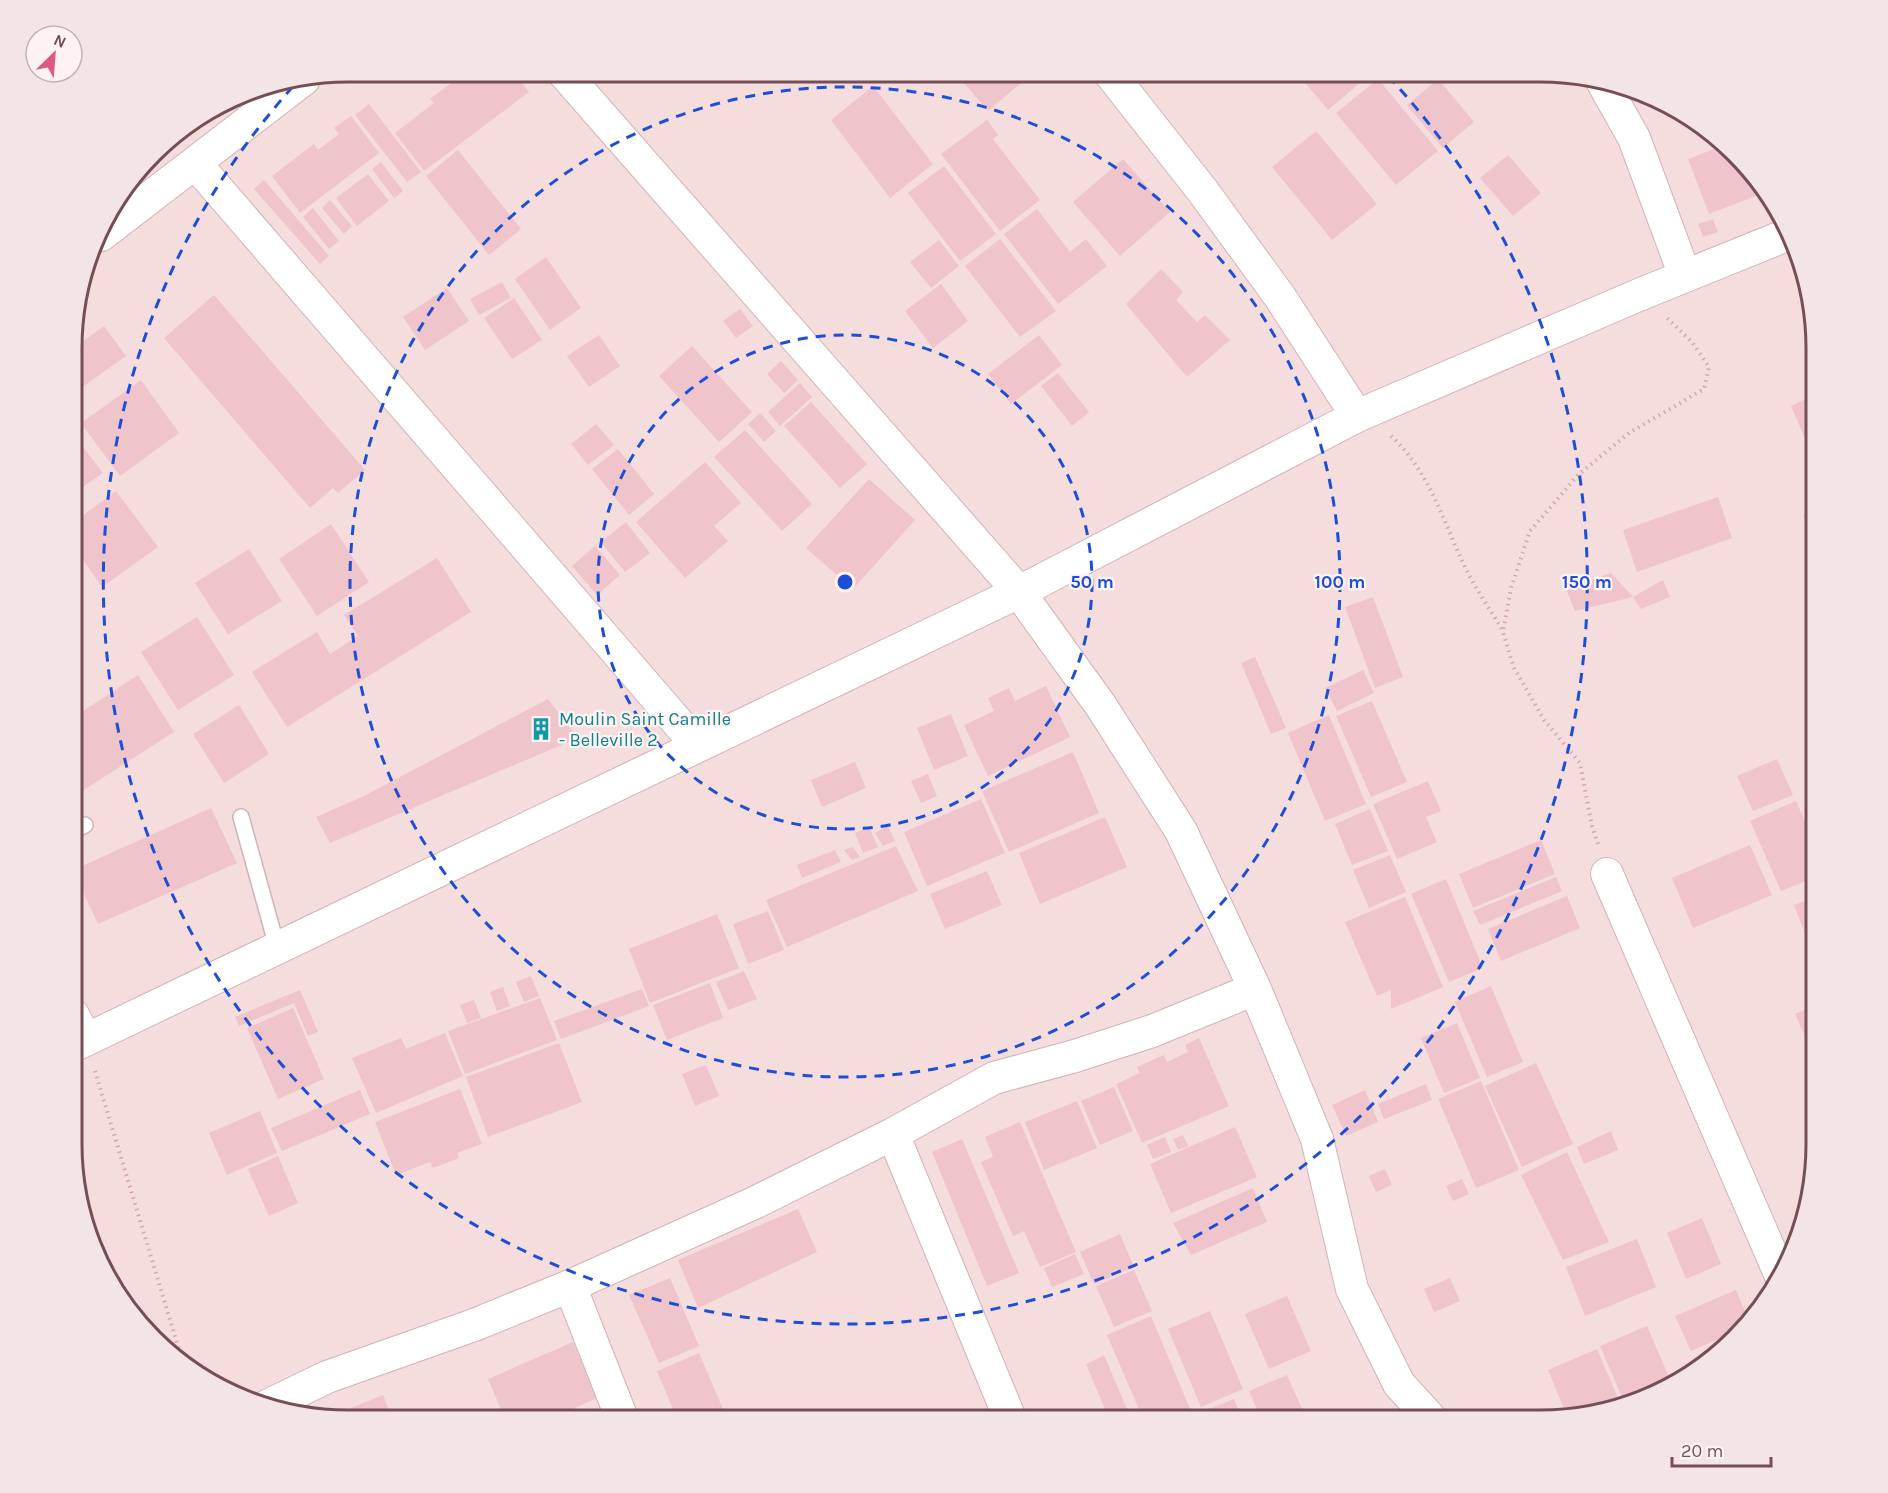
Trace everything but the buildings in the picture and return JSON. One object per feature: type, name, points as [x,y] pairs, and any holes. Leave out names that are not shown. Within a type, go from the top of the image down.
[{"type":"street","points":[[572,82],[1019,592],[1101,706],[1181,831],[1255,989],[1317,1139],[1352,1289],[1399,1384],[1424,1410]]},
{"type":"street","points":[[1117,82],[1202,190],[1281,297],[1357,416]]},
{"type":"street","points":[[112,226],[291,89]]},
{"type":"street","points":[[1608,92],[1634,138],[1686,276]]},
{"type":"street","points":[[195,163],[698,746]]},
{"type":"street","points":[[82,1031],[277,948],[1019,592],[1357,416],[1641,294],[1781,237]]},
{"type":"street","points":[[1607,874],[1776,1265]]},
{"type":"street","points":[[278,1401],[327,1377],[474,1325],[570,1286],[754,1203],[893,1134],[994,1078],[1075,1056],[1152,1031],[1255,989]]},
{"type":"street","points":[[893,1134],[1006,1410]]},
{"type":"street","points":[[570,1286],[619,1410]]},
{"type":"lane","points":[[242,817],[277,948]]},
{"type":"path","points":[[1503,632],[1511,588],[1530,531],[1578,475],[1629,433],[1704,389],[1709,367],[1692,342],[1641,294]]},
{"type":"path","points":[[1357,416],[1392,436],[1415,461],[1433,492],[1464,565],[1503,632],[1512,666],[1544,720],[1580,763],[1592,826],[1607,874]]},
{"type":"path","points":[[82,1049],[179,1350]]},
{"type":"shaded area","points":[[1540,82],[1592,88],[1642,103],[1673,118],[1715,148],[1751,186],[1770,215],[1785,246],[1800,296],[1806,348],[1805,1162],[1796,1214],[1785,1247],[1770,1278],[1740,1320],[1702,1356],[1657,1383],[1609,1401],[1557,1410],[331,1410],[279,1401],[246,1390],[215,1375],[173,1345],[137,1307],[110,1262],[92,1214],[83,1162],[82,348],[85,313],[92,279],[110,231],[137,186],[160,160],[201,127],[246,103],[296,88],[331,83]]},
{"type":"place","name":"Moulin Saint Camille - Belleville 2","points":[[541,729]]}]
